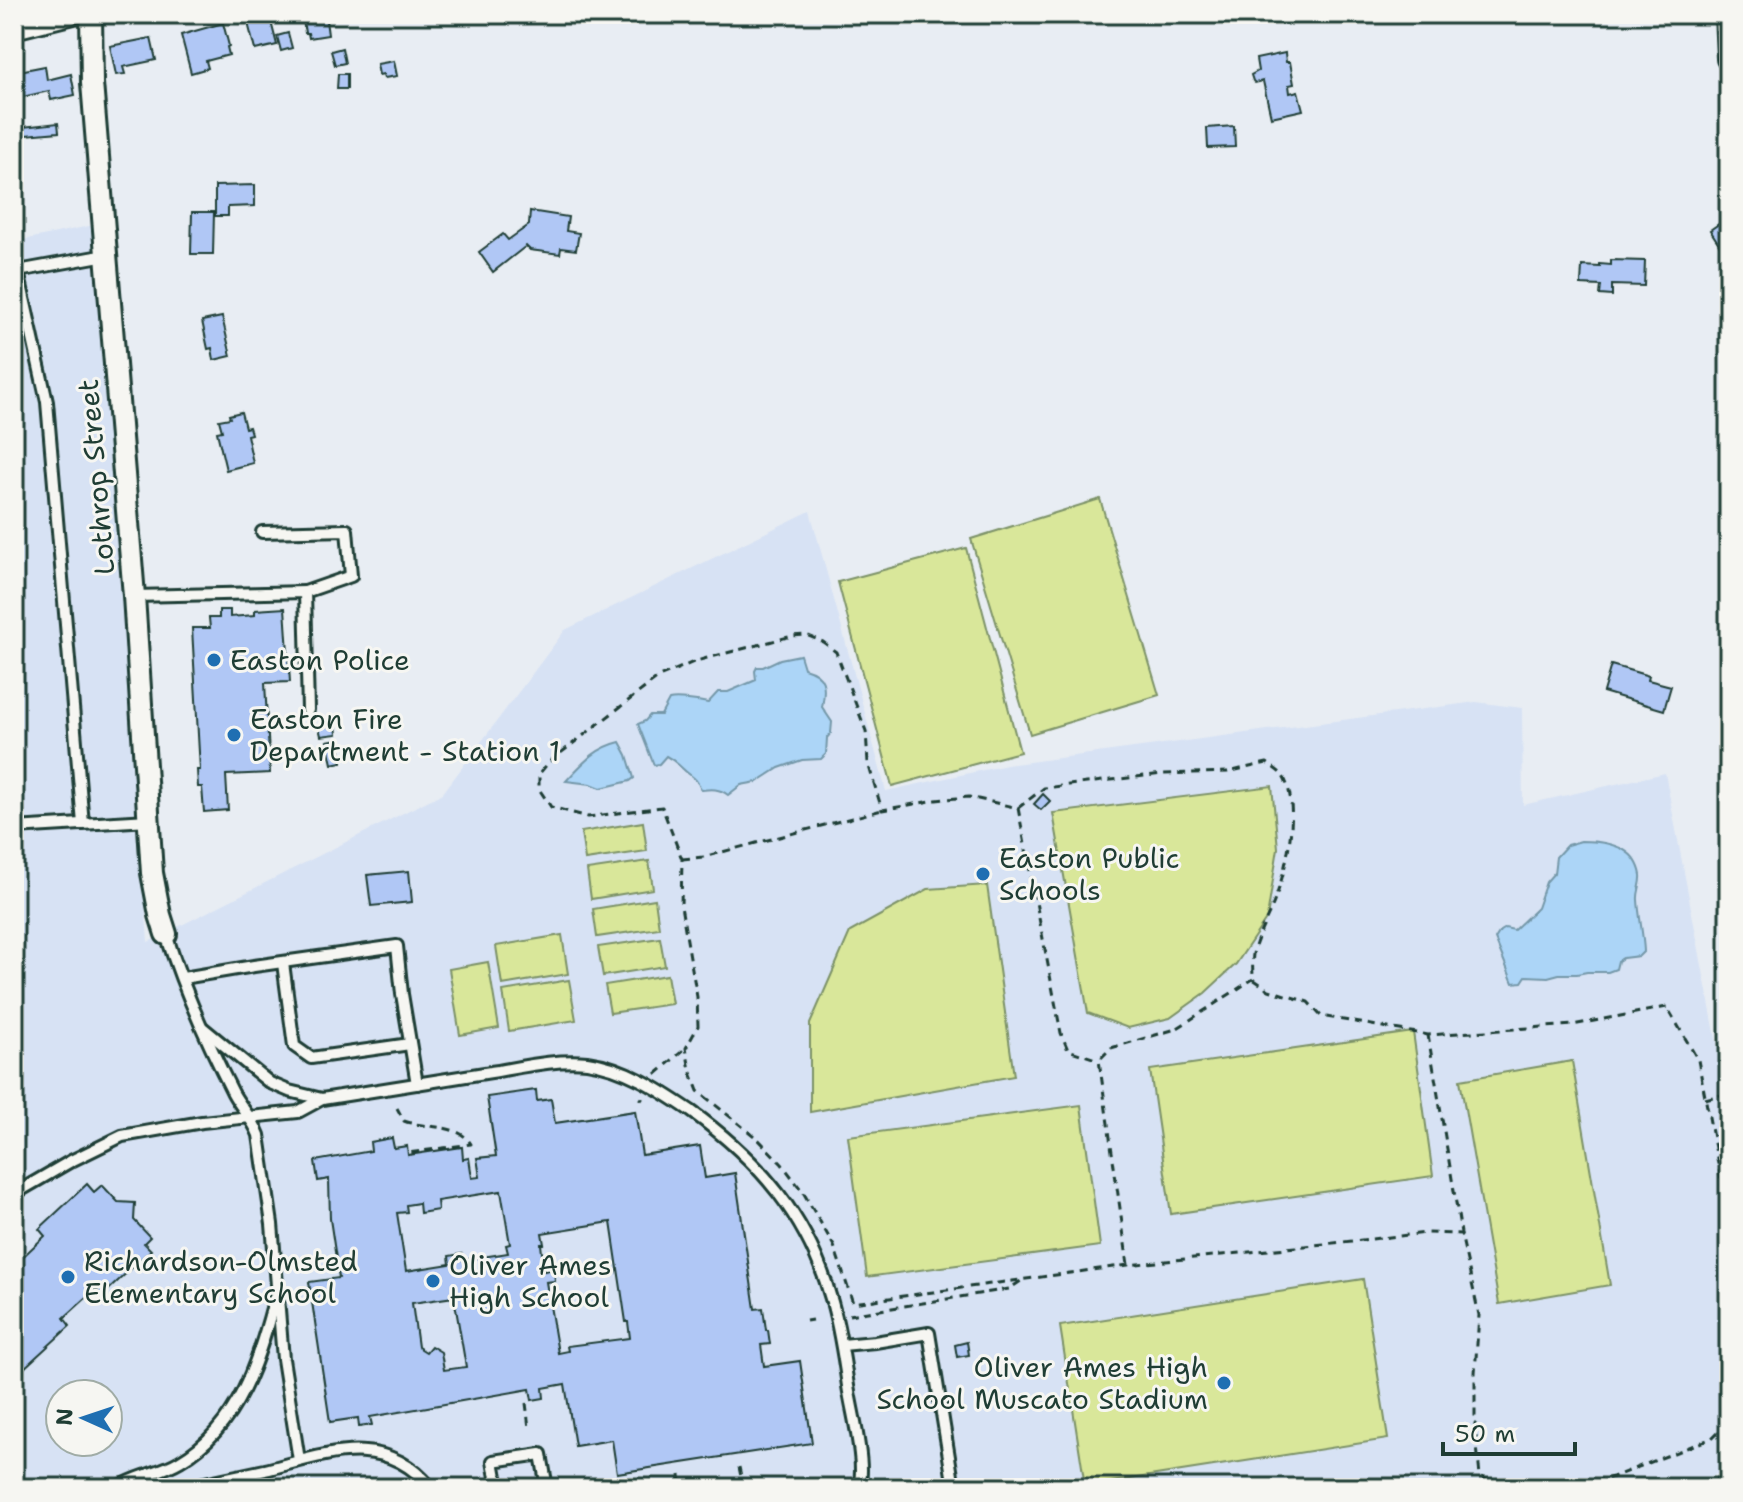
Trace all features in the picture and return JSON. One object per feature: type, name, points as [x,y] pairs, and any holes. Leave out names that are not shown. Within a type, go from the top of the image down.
[{"type":"street","points":[[14,28],[70,14]]},
{"type":"street","name":"Lothrop Street","points":[[91,14],[92,83],[154,884],[166,934]]},
{"type":"street","points":[[1726,14],[1728,59]]},
{"type":"lane","points":[[83,824],[47,402],[16,271],[106,255]]},
{"type":"lane","points":[[134,596],[305,592],[351,576],[347,530],[262,532]]},
{"type":"lane","points":[[305,592],[308,710]]},
{"type":"lane","points":[[14,828],[149,820]]},
{"type":"lane","points":[[166,934],[203,1028],[234,1095],[258,1133],[272,1224],[283,1359],[299,1460]]},
{"type":"lane","points":[[183,978],[397,946],[417,1084]]},
{"type":"lane","points":[[283,963],[294,1046],[311,1058],[410,1044]]},
{"type":"lane","points":[[203,1028],[270,1083],[322,1099],[570,1062],[603,1066],[646,1083],[688,1109],[746,1155],[776,1189],[797,1220],[817,1259],[842,1345],[861,1467],[860,1488]]},
{"type":"lane","points":[[14,1194],[122,1136],[177,1126],[298,1112],[322,1099]]},
{"type":"lane","points":[[117,1488],[182,1461],[204,1444],[223,1423],[255,1366],[277,1288]]},
{"type":"lane","points":[[842,1345],[929,1333],[954,1488]]},
{"type":"lane","points":[[181,1488],[350,1451],[379,1454],[405,1465],[431,1488]]},
{"type":"lane","points":[[498,1488],[493,1461],[541,1454],[547,1488]]},
{"type":"path","points":[[646,1083],[686,1048],[698,1026],[697,997],[681,906],[682,859],[662,807],[588,817],[551,807],[539,789],[539,774],[549,762],[659,677],[696,661],[806,635],[836,652],[866,731],[868,763],[882,810]]},
{"type":"path","points":[[1018,808],[1044,788],[1162,774],[1228,772],[1267,763],[1280,773],[1289,789],[1290,842],[1274,903],[1253,957],[1253,979]]},
{"type":"path","points":[[682,859],[703,857],[882,810],[936,800],[969,797],[1018,808]]},
{"type":"path","points":[[1018,808],[1061,1033],[1068,1050],[1099,1060]]},
{"type":"path","points":[[1253,979],[1269,990],[1308,1002],[1321,1016],[1428,1035],[1573,1025],[1667,1007],[1698,1060],[1729,1221]]},
{"type":"path","points":[[1099,1060],[1111,1048],[1176,1029],[1253,979]]},
{"type":"path","points":[[1428,1035],[1461,1234],[1479,1315],[1475,1426],[1480,1476],[1501,1488]]},
{"type":"path","points":[[686,1048],[698,1091],[758,1139],[803,1192],[834,1246],[853,1303],[1128,1265],[1427,1233],[1461,1234]]},
{"type":"path","points":[[1099,1060],[1128,1265]]},
{"type":"path","points":[[1705,1099],[1729,1093]]},
{"type":"path","points":[[397,1108],[404,1121],[460,1132],[471,1144],[408,1153]]},
{"type":"path","points":[[851,1315],[1009,1289],[1024,1279]]},
{"type":"path","points":[[806,1321],[812,1320]]},
{"type":"path","points":[[526,1403],[529,1428]]},
{"type":"path","points":[[1567,1488],[1613,1477],[1712,1438],[1729,1421]]},
{"type":"path","points":[[739,1467],[742,1481]]},
{"type":"path","points":[[680,1475],[682,1488]]},
{"type":"shaded area","name":"Easton Public Schools","points":[[94,225],[148,942],[443,793],[565,630],[810,511],[886,791],[1007,765],[1476,702],[1522,708],[1523,805],[1665,773],[1729,1106],[1729,1470],[1678,1488],[307,1488],[305,1480],[271,1488],[14,1488],[14,242]]},
{"type":"green space","points":[[1100,499],[1159,695],[1030,734],[971,539]]},
{"type":"green space","points":[[966,548],[1020,752],[892,786],[838,582]]},
{"type":"green space","points":[[1272,786],[1278,848],[1267,918],[1236,964],[1205,993],[1170,1018],[1128,1028],[1088,1013],[1053,813]]},
{"type":"green space","points":[[643,822],[647,851],[585,860],[581,832]]},
{"type":"green space","points":[[649,861],[653,889],[591,899],[587,870]]},
{"type":"green space","points":[[987,885],[1014,1076],[810,1112],[810,1024],[850,932],[928,889]]},
{"type":"green space","points":[[655,899],[659,928],[597,937],[593,909]]},
{"type":"green space","points":[[562,935],[568,974],[502,985],[496,946]]},
{"type":"green space","points":[[660,938],[665,966],[603,976],[598,947]]},
{"type":"green space","points":[[488,962],[499,1028],[460,1035],[449,969]]},
{"type":"green space","points":[[667,975],[672,1004],[610,1013],[605,985]]},
{"type":"green space","points":[[569,980],[576,1020],[509,1031],[503,991]]},
{"type":"green space","points":[[1413,1032],[1433,1176],[1171,1214],[1150,1070]]},
{"type":"green space","points":[[1572,1061],[1610,1285],[1499,1304],[1460,1080]]},
{"type":"green space","points":[[1081,1105],[1100,1246],[867,1277],[848,1136]]},
{"type":"green space","name":"Oliver Ames High School Muscato Stadium","points":[[1363,1279],[1388,1439],[1085,1486],[1060,1326]]},
{"type":"water","points":[[800,655],[804,668],[817,674],[823,682],[822,707],[832,722],[826,754],[821,759],[802,760],[779,768],[757,782],[741,785],[728,795],[718,790],[701,790],[694,778],[666,756],[654,765],[638,724],[650,715],[661,715],[669,700],[708,703],[718,692],[728,692],[756,680],[757,667]]},
{"type":"water","points":[[620,742],[634,778],[630,781],[601,788],[566,781],[596,752]]},
{"type":"water","points":[[1581,841],[1618,847],[1633,857],[1638,865],[1641,878],[1638,900],[1644,951],[1639,956],[1623,958],[1618,961],[1616,969],[1608,972],[1526,976],[1522,982],[1513,983],[1495,939],[1505,928],[1514,930],[1537,908],[1546,882],[1554,873],[1556,857],[1567,845]]},
{"type":"building","points":[[269,14],[277,45],[255,50],[247,19]]},
{"type":"building","points":[[302,14],[320,14],[321,20],[326,20],[328,35],[309,38],[305,33]]},
{"type":"building","points":[[969,14],[1020,14],[1020,16],[969,17]]},
{"type":"building","points":[[223,23],[229,55],[206,61],[208,68],[191,73],[181,35]]},
{"type":"building","points":[[288,33],[292,48],[281,51],[277,36]]},
{"type":"building","points":[[151,38],[156,60],[123,67],[125,74],[116,75],[110,46]]},
{"type":"building","points":[[342,48],[345,63],[335,65],[331,51]]},
{"type":"building","points":[[1285,53],[1294,84],[1289,85],[1290,93],[1298,91],[1303,110],[1271,117],[1263,81],[1255,83],[1251,75],[1258,71],[1256,59]]},
{"type":"building","points":[[394,61],[397,76],[384,78],[383,74],[379,75],[377,64]]},
{"type":"building","points":[[45,66],[47,80],[71,74],[75,95],[51,100],[49,91],[18,98],[14,72]]},
{"type":"building","points":[[338,74],[347,74],[347,89],[337,89]]},
{"type":"building","points":[[58,123],[59,132],[14,136],[14,128]]},
{"type":"building","points":[[1234,126],[1235,147],[1208,148],[1207,128]]},
{"type":"building","points":[[255,185],[255,206],[228,207],[228,216],[215,216],[215,186]]},
{"type":"building","points":[[530,211],[568,217],[566,231],[579,233],[576,250],[561,248],[560,254],[530,250],[526,246],[493,272],[479,252],[503,234],[508,240],[529,225]]},
{"type":"building","points":[[192,212],[214,212],[213,254],[191,254]]},
{"type":"building","points":[[1729,217],[1729,246],[1723,250],[1710,230]]},
{"type":"building","points":[[1611,260],[1645,261],[1644,286],[1612,285],[1612,296],[1600,295],[1601,286],[1581,285],[1582,266],[1611,265]]},
{"type":"building","points":[[222,317],[231,356],[214,360],[212,348],[208,349],[202,321]]},
{"type":"building","points":[[241,412],[245,428],[249,427],[251,434],[247,435],[253,463],[226,470],[217,432],[222,431],[219,420]]},
{"type":"building","points":[[285,608],[290,682],[265,683],[270,773],[226,775],[228,810],[204,812],[202,787],[198,787],[197,770],[200,770],[192,628],[210,628],[209,618],[219,618],[219,610],[230,610],[230,617],[255,615],[255,610]]},
{"type":"building","points":[[1611,665],[1671,686],[1664,710],[1603,692]]},
{"type":"building","points":[[336,725],[337,734],[321,736],[319,727]]},
{"type":"building","points":[[338,739],[342,762],[332,764],[327,741]]},
{"type":"building","points":[[1043,794],[1050,801],[1041,810],[1034,804]]},
{"type":"building","points":[[409,871],[412,902],[371,906],[367,875]]},
{"type":"building","name":"Oliver Ames High School","points":[[536,1090],[537,1101],[551,1099],[555,1123],[635,1111],[642,1155],[700,1146],[705,1178],[735,1173],[755,1309],[763,1308],[768,1330],[770,1344],[761,1345],[764,1366],[800,1361],[812,1443],[617,1473],[612,1440],[575,1446],[565,1384],[543,1388],[544,1398],[532,1400],[530,1389],[370,1417],[372,1425],[359,1427],[358,1418],[330,1422],[309,1282],[339,1278],[330,1219],[329,1179],[318,1181],[315,1161],[371,1151],[370,1142],[392,1138],[394,1148],[407,1146],[408,1155],[462,1147],[463,1159],[469,1158],[472,1178],[480,1177],[477,1158],[496,1156],[487,1097]],"holes":[[[501,1191],[510,1244],[506,1245],[508,1253],[463,1260],[462,1254],[449,1256],[450,1264],[406,1271],[397,1213],[407,1212],[406,1205],[419,1203],[420,1213],[438,1210],[437,1201]],[[611,1222],[630,1338],[567,1346],[568,1351],[558,1353],[546,1282],[555,1281],[554,1269],[544,1271],[542,1233]],[[454,1297],[466,1367],[444,1370],[441,1352],[431,1346],[426,1352],[418,1347],[412,1303]]]},
{"type":"building","name":"Richardson-Olmsted Elementary School","points":[[87,1184],[94,1192],[102,1185],[118,1202],[135,1203],[134,1220],[150,1237],[144,1243],[151,1250],[102,1296],[96,1289],[64,1318],[70,1326],[22,1370],[16,1363],[14,1365],[14,1265],[45,1236],[39,1229]]},
{"type":"building","points":[[967,1342],[969,1355],[957,1357],[955,1345]]},
{"type":"place","name":"Easton Police","points":[[214,660]]},
{"type":"place","name":"Easton Fire Department - Station 1","points":[[234,735]]},
{"type":"place","name":"Easton Public Schools","points":[[983,874]]},
{"type":"place","name":"Richardson-Olmsted Elementary School","points":[[68,1277]]},
{"type":"place","name":"Oliver Ames High School","points":[[433,1281]]},
{"type":"place","name":"Oliver Ames High School Muscato Stadium","points":[[1224,1383]]}]
